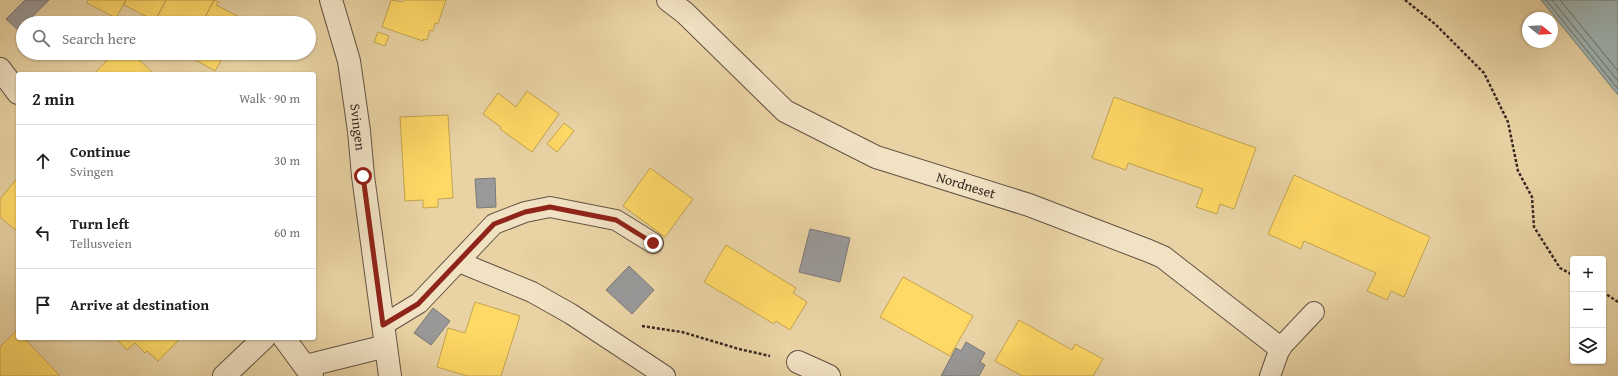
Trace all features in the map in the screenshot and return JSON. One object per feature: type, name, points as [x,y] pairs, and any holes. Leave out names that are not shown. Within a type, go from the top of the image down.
[{"type":"street","name":"Svingen","points":[[331,0],[350,68],[390,376]]},
{"type":"street","name":"Nordneset","points":[[668,0],[685,13],[785,110],[876,157],[1029,205],[1149,250],[1163,257],[1280,348]]},
{"type":"street","points":[[0,69],[16,90]]},
{"type":"street","points":[[286,340],[309,371],[385,335]]},
{"type":"street","points":[[224,376],[262,340]]},
{"type":"street","points":[[798,362],[829,376]]},
{"type":"lane","points":[[385,335],[418,304],[494,224],[525,212],[550,207],[616,220],[653,243]]},
{"type":"lane","points":[[459,262],[532,292],[571,314],[665,376]]},
{"type":"lane","points":[[1270,376],[1280,348],[1314,312]]},
{"type":"path","points":[[1404,0],[1435,24],[1484,73],[1508,122],[1518,171],[1532,197],[1534,227],[1560,268],[1570,273]]},
{"type":"path","points":[[1606,294],[1618,302]]},
{"type":"path","points":[[638,326],[682,332],[739,349],[798,362]]},
{"type":"water","points":[[1541,0],[1618,0],[1618,95],[1558,21],[1558,12],[1551,12]]},
{"type":"building: Homes","points":[[88,0],[126,0],[117,16],[112,16],[87,3]]},
{"type":"building: Homes","points":[[126,0],[166,0],[158,16],[145,16],[124,5]]},
{"type":"building: Homes","points":[[166,0],[214,0],[206,16],[158,16]]},
{"type":"building: Homes","points":[[214,0],[219,2],[216,5],[237,16],[206,16]]},
{"type":"building: Homes","points":[[391,0],[403,2],[404,0],[446,0],[438,24],[435,23],[433,31],[430,30],[427,40],[423,39],[423,41],[382,27]]},
{"type":"building: Homes","points":[[378,32],[389,36],[385,46],[374,42]]},
{"type":"building: Homes","points":[[107,60],[139,60],[152,72],[96,72]]},
{"type":"building: Homes","points":[[196,60],[221,60],[215,71]]},
{"type":"building: Homes","points":[[527,91],[559,114],[532,152],[500,129],[501,127],[483,114],[498,93],[516,107]]},
{"type":"building: Homes","points":[[1114,97],[1256,148],[1234,209],[1220,204],[1217,214],[1196,207],[1203,189],[1128,163],[1126,170],[1092,158]]},
{"type":"building: Homes","points":[[448,115],[453,198],[438,199],[438,207],[423,208],[423,200],[405,201],[400,117]]},
{"type":"building: Homes","points":[[564,123],[574,131],[557,152],[547,144]]},
{"type":"building: Homes","points":[[650,168],[693,199],[665,237],[623,206]]},
{"type":"building: Homes","points":[[1294,175],[1430,237],[1404,297],[1391,291],[1387,300],[1367,291],[1376,273],[1304,241],[1301,249],[1268,234]]},
{"type":"building: Homes","points":[[16,179],[16,230],[0,217],[0,199]]},
{"type":"building: Homes","points":[[726,245],[796,288],[793,293],[807,302],[790,330],[776,321],[774,324],[704,282]]},
{"type":"building: Homes","points":[[903,277],[973,316],[950,356],[880,317]]},
{"type":"building: Homes","points":[[475,302],[520,316],[501,376],[467,376],[437,367],[448,328],[465,333]]},
{"type":"building: Homes","points":[[1019,320],[1072,350],[1075,344],[1103,359],[1093,376],[1022,376],[995,361]]},
{"type":"building: Homes","points":[[16,331],[16,340],[26,340],[60,376],[0,376],[0,347]]},
{"type":"building: Homes","points":[[117,340],[179,340],[158,361],[147,351],[145,353],[135,343],[127,350]]},
{"type":"building: Industry","points":[[25,0],[49,0],[33,16],[16,16],[16,28],[6,19]]},
{"type":"building: Industry","points":[[495,178],[496,207],[477,208],[475,179]]},
{"type":"building: Industry","points":[[810,229],[850,238],[840,282],[799,272]]},
{"type":"building: Industry","points":[[629,266],[654,290],[632,314],[606,290]]},
{"type":"building: Industry","points":[[433,308],[450,321],[431,345],[414,333]]},
{"type":"building: Industry","points":[[966,342],[985,353],[980,362],[985,365],[979,376],[941,376],[956,348],[961,351]]},
{"type":"route","points":[[363,176],[383,325],[418,304],[494,224],[525,212],[550,207],[616,220],[653,243]]}]
